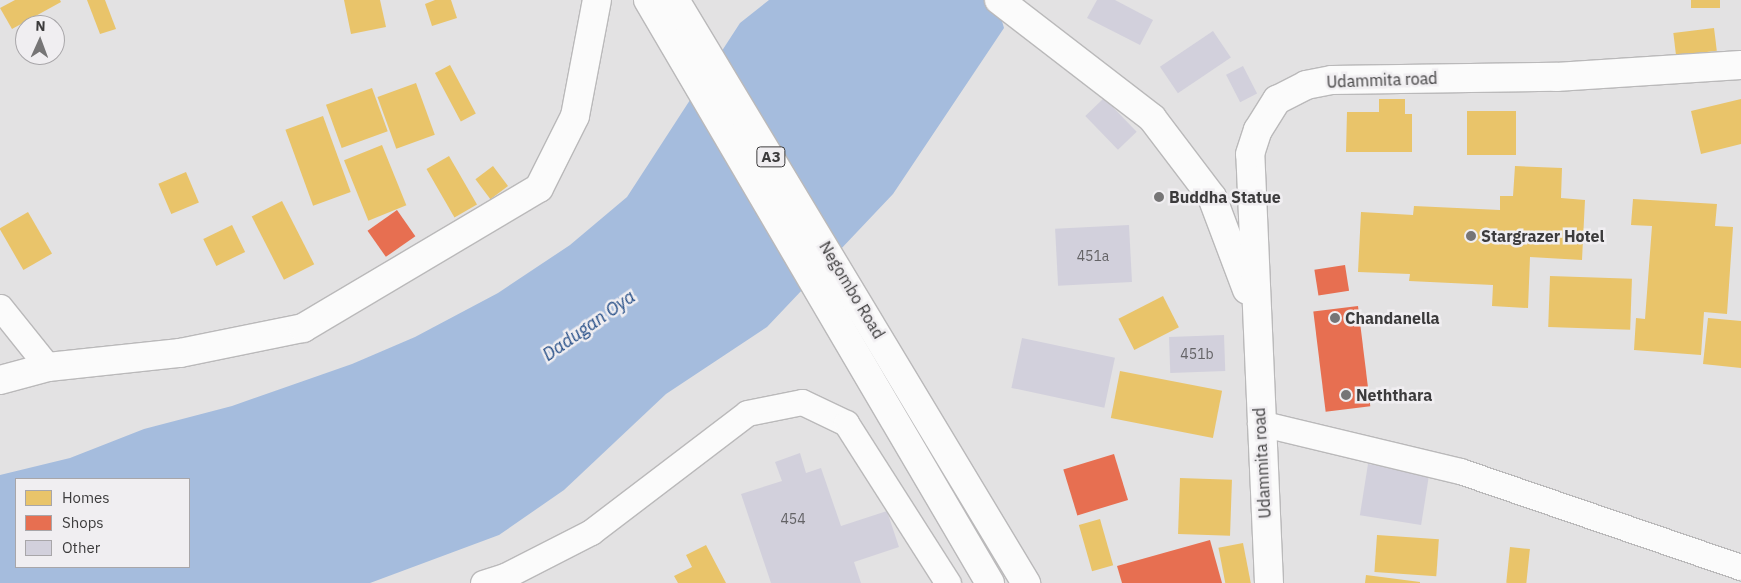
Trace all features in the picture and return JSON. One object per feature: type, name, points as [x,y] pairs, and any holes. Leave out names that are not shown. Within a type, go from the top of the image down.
[{"type":"main road","points":[[0,380],[48,367],[180,353],[303,328],[539,188],[575,116],[597,0]]},
{"type":"main road","points":[[1000,1],[1152,118],[1212,198],[1256,315]]},
{"type":"main road","name":"Negombo Road","points":[[660,4],[867,315],[1026,583]]},
{"type":"main road","name":"Negombo Road","points":[[660,4],[842,327],[990,583]]},
{"type":"main road","name":"Udammita road","points":[[1269,583],[1260,423],[1250,154],[1268,110],[1276,100],[1306,85],[1332,80],[1556,77],[1741,65]]},
{"type":"street","points":[[0,306],[48,367]]},
{"type":"street","points":[[483,583],[505,576],[591,532],[747,413],[802,402],[846,422],[948,583]]},
{"type":"street","points":[[1260,423],[1460,471],[1741,567]]},
{"type":"water","name":"Dadugan Oya","points":[[769,0],[996,0],[1004,28],[893,194],[767,327],[666,394],[564,490],[499,535],[370,583],[0,583],[0,475],[70,458],[144,429],[232,406],[352,364],[415,337],[498,293],[570,245],[627,197],[740,23]]},
{"type":"building: Homes","points":[[15,0],[60,0],[61,2],[37,15],[15,15],[15,27],[12,29],[0,8]]},
{"type":"building: Homes","points":[[87,0],[105,0],[116,29],[100,34]]},
{"type":"building: Homes","points":[[344,0],[380,0],[386,27],[351,34]]},
{"type":"building: Homes","points":[[435,0],[451,0],[457,18],[432,26],[425,4]]},
{"type":"building: Homes","points":[[1691,0],[1720,0],[1720,8],[1691,8]]},
{"type":"building: Homes","points":[[1714,28],[1717,51],[1676,56],[1673,33]]},
{"type":"building: Homes","points":[[450,65],[476,114],[461,122],[435,73]]},
{"type":"building: Homes","points":[[416,83],[435,135],[396,149],[377,97]]},
{"type":"building: Homes","points":[[372,88],[388,131],[342,148],[326,105]]},
{"type":"building: Homes","points":[[1379,99],[1405,99],[1405,114],[1412,114],[1412,152],[1346,152],[1347,112],[1379,112]]},
{"type":"building: Homes","points":[[1741,99],[1741,144],[1701,154],[1691,111]]},
{"type":"building: Homes","points":[[1467,111],[1516,111],[1516,155],[1467,155]]},
{"type":"building: Homes","points":[[323,116],[351,192],[313,206],[285,130]]},
{"type":"building: Homes","points":[[382,145],[406,205],[368,221],[344,160]]},
{"type":"building: Homes","points":[[449,156],[477,204],[454,217],[426,169]]},
{"type":"building: Homes","points":[[493,166],[508,186],[490,199],[475,179]]},
{"type":"building: Homes","name":"Stargrazer Hotel","points":[[1515,166],[1562,168],[1561,198],[1585,200],[1582,260],[1530,257],[1528,308],[1492,306],[1493,285],[1409,281],[1410,274],[1358,272],[1361,212],[1413,215],[1414,206],[1500,210],[1500,196],[1513,196]]},
{"type":"building: Homes","points":[[186,172],[199,202],[171,214],[158,184]]},
{"type":"building: Homes","name":"Stargrazer Hotel","points":[[1633,199],[1717,204],[1715,226],[1733,227],[1727,314],[1704,312],[1701,355],[1634,350],[1636,318],[1645,319],[1652,226],[1631,225]]},
{"type":"building: Homes","points":[[282,201],[314,264],[284,280],[252,216]]},
{"type":"building: Homes","points":[[28,212],[52,254],[23,270],[0,228]]},
{"type":"building: Homes","points":[[232,225],[245,252],[216,266],[203,239]]},
{"type":"building: Homes","points":[[1550,276],[1632,279],[1630,330],[1548,327]]},
{"type":"building: Homes","points":[[1163,296],[1179,327],[1134,350],[1118,319]]},
{"type":"building: Homes","points":[[1708,318],[1741,321],[1741,368],[1703,364]]},
{"type":"building: Homes","points":[[1120,371],[1222,391],[1213,438],[1111,418]]},
{"type":"building: Homes","points":[[1180,478],[1232,480],[1230,536],[1178,534]]},
{"type":"building: Homes","points":[[1100,519],[1113,565],[1092,571],[1079,525]]},
{"type":"building: Homes","points":[[1377,535],[1439,539],[1436,576],[1374,572]]},
{"type":"building: Homes","points":[[1243,543],[1251,583],[1225,583],[1218,548]]},
{"type":"building: Homes","points":[[706,545],[726,583],[678,583],[674,576],[692,567],[686,555]]},
{"type":"building: Homes","points":[[1510,547],[1530,549],[1526,583],[1506,583]]},
{"type":"building: Homes","points":[[1366,575],[1420,582],[1420,583],[1365,583]]},
{"type":"building: Shops","points":[[397,210],[415,236],[386,257],[368,231]]},
{"type":"building: Shops","points":[[1345,265],[1349,291],[1318,296],[1314,270]]},
{"type":"building: Shops","points":[[1358,306],[1370,406],[1326,412],[1313,311]]},
{"type":"building: Shops","points":[[1114,454],[1128,500],[1077,515],[1063,469]]},
{"type":"building: Shops","points":[[1210,540],[1222,583],[1122,583],[1117,566]]},
{"type":"building: Other","points":[[1097,0],[1115,0],[1153,20],[1140,45],[1087,18]]},
{"type":"building: Other","points":[[1213,31],[1231,58],[1178,93],[1160,67]]},
{"type":"building: Other","points":[[1243,66],[1257,94],[1240,102],[1226,75]]},
{"type":"building: Other","points":[[1104,98],[1137,132],[1118,150],[1085,116]]},
{"type":"building: Other","points":[[1129,225],[1132,282],[1058,286],[1055,229]]},
{"type":"building: Other","points":[[1224,335],[1225,371],[1170,373],[1169,337]]},
{"type":"building: Other","points":[[1022,338],[1115,358],[1104,408],[1011,388]]},
{"type":"building: Other","points":[[800,453],[806,473],[821,468],[841,526],[887,511],[899,547],[854,562],[861,583],[771,583],[741,494],[782,481],[775,462]]},
{"type":"building: Other","points":[[1368,464],[1429,474],[1421,525],[1360,515]]},
{"type":"place","name":"Buddha Statue","points":[[1159,197]]},
{"type":"place","name":"Stargrazer Hotel","points":[[1471,236]]},
{"type":"place","name":"Chandanella","points":[[1335,318]]},
{"type":"place","name":"Neththara","points":[[1346,395]]}]
